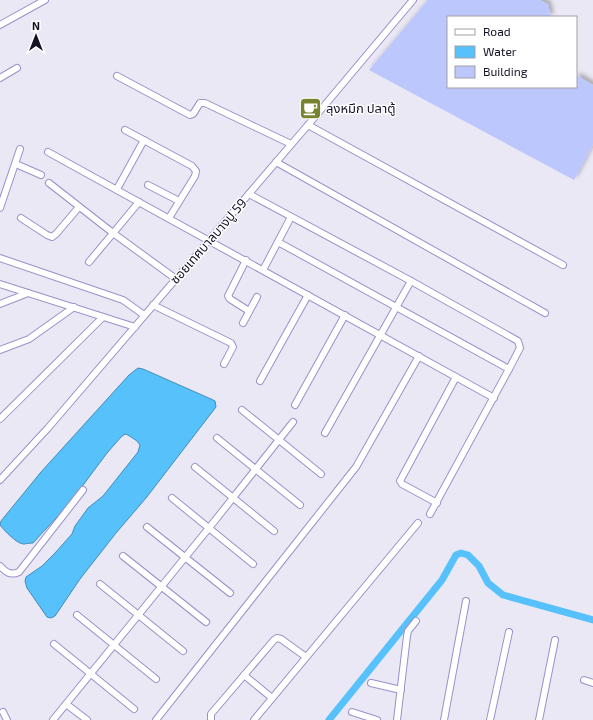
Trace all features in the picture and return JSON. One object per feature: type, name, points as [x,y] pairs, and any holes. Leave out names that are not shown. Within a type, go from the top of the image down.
[{"type":"street","points":[[0,25],[45,0]]},
{"type":"street","name":"ซอยเทศบาลบางปู 59","points":[[0,480],[48,428],[135,327],[413,0]]},
{"type":"street","points":[[0,78],[17,68]]},
{"type":"street","points":[[117,76],[190,115],[193,114],[200,103],[205,103],[291,144]]},
{"type":"street","points":[[308,124],[563,265]]},
{"type":"street","points":[[125,130],[195,168],[196,173],[169,218]]},
{"type":"street","points":[[117,189],[144,140]]},
{"type":"street","points":[[0,208],[20,149]]},
{"type":"street","points":[[48,152],[494,398]]},
{"type":"street","points":[[276,162],[545,313]]},
{"type":"street","points":[[16,164],[41,175]]},
{"type":"street","points":[[49,183],[113,233],[176,279]]},
{"type":"street","points":[[148,185],[179,201]]},
{"type":"street","points":[[249,194],[411,281],[518,341],[520,348],[430,514]]},
{"type":"street","points":[[89,262],[139,202]]},
{"type":"street","points":[[21,218],[47,235],[52,236],[56,234],[79,206]]},
{"type":"street","points":[[263,270],[291,216]]},
{"type":"street","points":[[278,242],[509,369]]},
{"type":"street","points":[[0,258],[123,300],[144,315]]},
{"type":"street","points":[[246,260],[228,296],[230,299],[249,311]]},
{"type":"street","points":[[326,433],[411,281]]},
{"type":"street","points":[[0,284],[135,327]]},
{"type":"street","points":[[0,304],[28,293]]},
{"type":"street","points":[[260,381],[308,295]]},
{"type":"street","points":[[243,323],[257,297]]},
{"type":"street","points":[[153,306],[231,343],[233,348],[224,364]]},
{"type":"street","points":[[0,350],[29,339],[74,308]]},
{"type":"street","points":[[294,405],[345,315]]},
{"type":"street","points":[[0,419],[103,317]]},
{"type":"street","points":[[156,720],[356,467],[419,356]]},
{"type":"street","points":[[437,503],[402,484],[400,480],[456,377]]},
{"type":"street","points":[[242,410],[321,474]]},
{"type":"street","points":[[53,720],[293,422]]},
{"type":"street","points":[[217,438],[300,505]]},
{"type":"street","points":[[195,467],[274,531]]},
{"type":"street","points":[[0,566],[10,574],[19,572],[83,490]]},
{"type":"street","points":[[172,498],[253,564]]},
{"type":"street","points":[[254,720],[418,523]]},
{"type":"street","points":[[147,527],[230,593]]},
{"type":"street","points":[[123,556],[206,622]]},
{"type":"street","points":[[100,584],[183,651]]},
{"type":"street","points":[[444,720],[466,602]]},
{"type":"street","points":[[77,615],[156,679]]},
{"type":"street","points":[[397,720],[407,636],[408,631],[416,621]]},
{"type":"street","points":[[490,720],[509,632]]},
{"type":"street","points":[[211,720],[211,714],[277,638],[281,639],[306,657]]},
{"type":"street","points":[[539,720],[555,640]]},
{"type":"street","points":[[54,644],[134,709]]},
{"type":"street","points":[[244,675],[272,698]]},
{"type":"street","points":[[584,680],[593,683]]},
{"type":"street","points":[[371,683],[401,690]]},
{"type":"street","points":[[66,704],[87,720]]},
{"type":"street","points":[[3,712],[7,720]]},
{"type":"street","points":[[352,712],[377,720]]},
{"type":"water","points":[[138,368],[215,401],[216,407],[146,498],[80,579],[55,616],[51,618],[47,617],[27,588],[25,581],[26,577],[42,566],[72,534],[75,526],[88,508],[103,496],[138,452],[140,445],[128,435],[125,434],[121,437],[107,453],[69,504],[33,543],[23,544],[17,541],[0,525],[1,521],[41,472],[129,375]]},
{"type":"building","points":[[428,0],[540,0],[548,4],[551,16],[447,16],[447,88],[577,88],[577,76],[593,85],[593,144],[574,180],[369,70]]},
{"type":"waterway","points":[[329,720],[442,580],[456,555],[461,553],[468,555],[479,566],[488,583],[503,595],[593,620]]},
{"type":"place","name":"ลุงหมึก ปลาตู้","points":[[311,108]]}]
